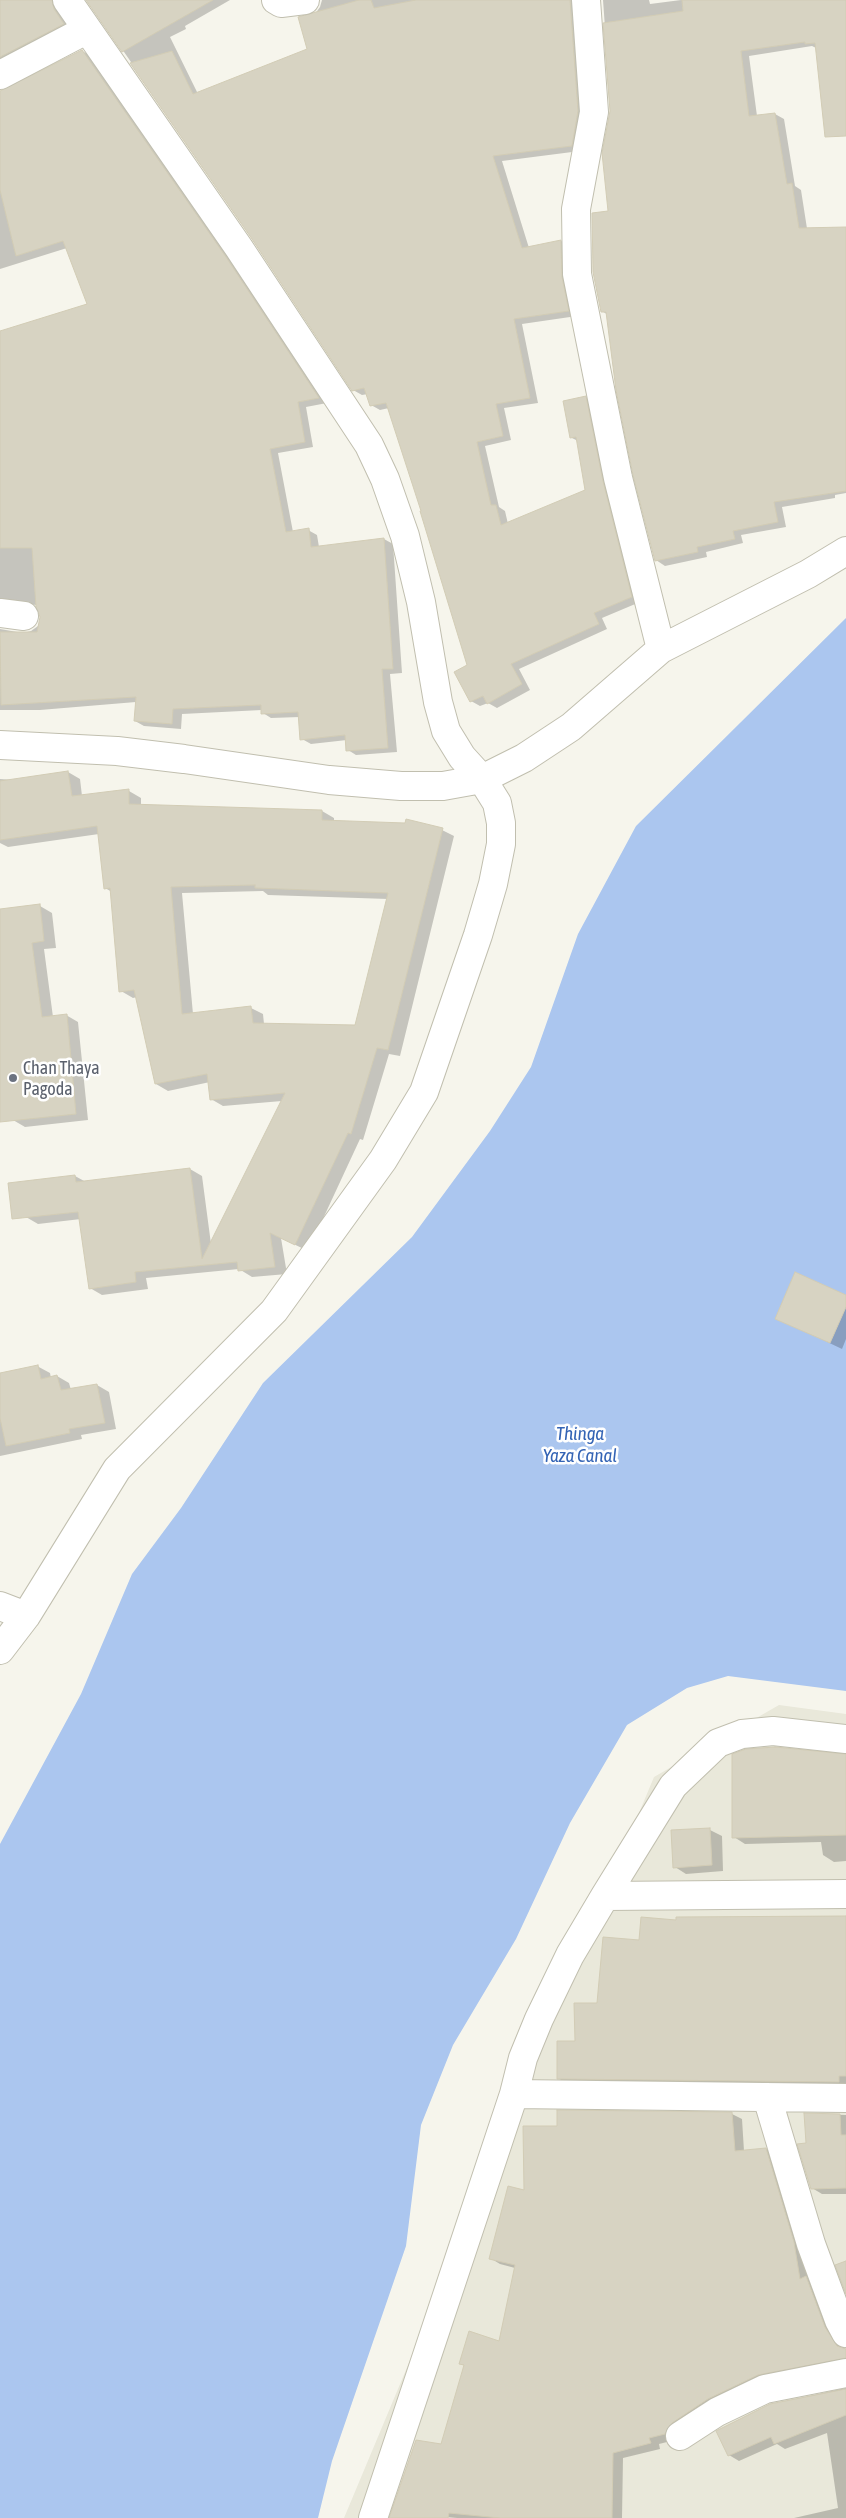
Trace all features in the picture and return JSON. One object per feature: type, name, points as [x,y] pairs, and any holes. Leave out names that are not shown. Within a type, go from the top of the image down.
[{"type":"street","points":[[0,1650],[26,1616],[117,1469],[274,1311],[378,1167],[424,1092],[478,935],[493,884],[501,844],[501,823],[497,803],[482,779],[462,757],[446,731],[438,702],[421,602],[405,536],[386,479],[369,445],[244,256],[67,0]]},
{"type":"street","points":[[276,0],[281,3],[305,0]]},
{"type":"street","points":[[586,0],[594,112],[576,209],[577,274],[618,478],[661,649]]},
{"type":"street","points":[[0,75],[86,30]]},
{"type":"street","points":[[0,744],[126,752],[329,780],[402,786],[443,786],[482,779],[524,758],[571,727],[661,649],[808,574],[846,551]]},
{"type":"street","points":[[0,1606],[26,1616]]},
{"type":"street","points":[[372,2518],[514,2094],[523,2058],[539,2019],[570,1955],[605,1896],[673,1786],[718,1743],[742,1734],[773,1731],[846,1739]]},
{"type":"street","points":[[605,1896],[846,1894]]},
{"type":"street","points":[[514,2094],[846,2098]]},
{"type":"street","points":[[767,2097],[811,2244],[839,2320],[846,2333]]},
{"type":"street","points":[[680,2436],[717,2412],[765,2389],[846,2373]]},
{"type":"shaded area","points":[[779,1705],[846,1714],[846,2518],[344,2518],[654,1777]]},
{"type":"water","name":"Thinga Yaza Canal","points":[[846,618],[846,1691],[728,1676],[687,1688],[627,1725],[570,1823],[516,1939],[453,2045],[421,2125],[406,2246],[332,2461],[318,2518],[0,2518],[0,1844],[81,1694],[132,1574],[181,1508],[263,1383],[412,1237],[490,1131],[531,1067],[578,934],[636,826]]},
{"type":"building","points":[[0,0],[52,0],[54,9],[64,24],[0,57]]},
{"type":"building","points":[[86,0],[213,0],[122,52]]},
{"type":"building","points":[[359,0],[371,0],[374,8],[416,0],[570,0],[578,111],[572,146],[493,156],[522,248],[561,240],[562,277],[569,311],[514,319],[530,398],[496,404],[503,436],[477,442],[491,505],[496,505],[501,525],[585,490],[576,437],[570,438],[563,401],[586,396],[603,481],[632,597],[594,613],[599,624],[511,664],[522,684],[487,704],[483,696],[470,702],[454,672],[467,665],[421,511],[386,403],[370,406],[364,388],[352,391],[252,239],[130,63],[172,51],[193,94],[307,49],[298,17]]},
{"type":"building","points":[[682,0],[846,0],[846,136],[825,137],[815,43],[805,44],[805,42],[741,51],[749,116],[775,113],[787,184],[792,183],[799,228],[846,227],[846,491],[774,502],[778,522],[733,531],[735,539],[697,547],[698,552],[655,561],[633,475],[616,390],[606,312],[601,312],[593,272],[592,213],[608,211],[602,153],[610,111],[603,23],[683,11]]},
{"type":"building","points":[[82,50],[226,257],[319,398],[298,402],[305,442],[270,449],[286,532],[309,528],[311,547],[384,538],[393,669],[382,669],[388,748],[346,751],[345,735],[300,740],[298,712],[261,714],[261,705],[173,709],[172,724],[134,721],[136,697],[1,705],[0,632],[37,632],[40,617],[36,607],[32,548],[0,548],[0,331],[87,304],[63,241],[16,256],[0,190],[0,91]]},
{"type":"building","points":[[68,771],[72,796],[129,789],[129,804],[322,810],[322,820],[405,823],[406,819],[443,828],[388,1050],[377,1048],[351,1134],[348,1133],[295,1245],[270,1233],[275,1267],[238,1271],[237,1262],[135,1272],[136,1282],[89,1289],[78,1212],[12,1219],[8,1183],[75,1175],[76,1182],[190,1168],[202,1259],[285,1093],[210,1100],[207,1074],[155,1084],[134,990],[119,992],[110,888],[104,889],[97,826],[0,840],[0,781]],"holes":[[[255,885],[255,888],[388,893],[355,1025],[253,1023],[251,1006],[182,1014],[171,887]]]},
{"type":"building","points":[[40,904],[44,941],[32,943],[42,1017],[67,1014],[76,1114],[0,1122],[0,909]]},
{"type":"building","points":[[795,1272],[846,1295],[846,1307],[830,1343],[775,1319]]},
{"type":"building","points":[[38,1365],[41,1379],[57,1375],[61,1390],[97,1384],[105,1423],[69,1429],[70,1433],[6,1446],[0,1418],[0,1373]]},
{"type":"building","points":[[775,1747],[846,1754],[846,1835],[732,1838],[732,1754],[746,1749]]},
{"type":"building","points":[[710,1828],[712,1865],[673,1868],[671,1830]]},
{"type":"building","points":[[846,1916],[846,2076],[839,2076],[839,2082],[557,2079],[557,2041],[575,2041],[574,2003],[597,2003],[603,1937],[639,1940],[641,1917],[676,1920],[676,1917]]},
{"type":"building","points":[[557,2110],[732,2112],[735,2151],[766,2148],[794,2242],[800,2279],[806,2276],[825,2327],[837,2346],[846,2349],[846,2358],[758,2375],[708,2399],[672,2423],[665,2434],[649,2438],[651,2443],[613,2453],[612,2518],[500,2518],[449,2513],[448,2518],[389,2518],[416,2440],[441,2444],[464,2365],[459,2364],[469,2331],[499,2341],[515,2265],[489,2259],[508,2186],[524,2190],[523,2126],[557,2126]]},
{"type":"building","points":[[804,2113],[840,2114],[841,2135],[846,2135],[846,2188],[811,2189],[797,2144],[806,2143]]},
{"type":"building","points":[[846,2261],[846,2294],[835,2265]]},
{"type":"building","points":[[846,2389],[846,2415],[774,2444],[771,2437],[728,2456],[716,2431],[770,2404]]},
{"type":"place","name":"Chan Thaya Pagoda","points":[[13,1078]]}]
